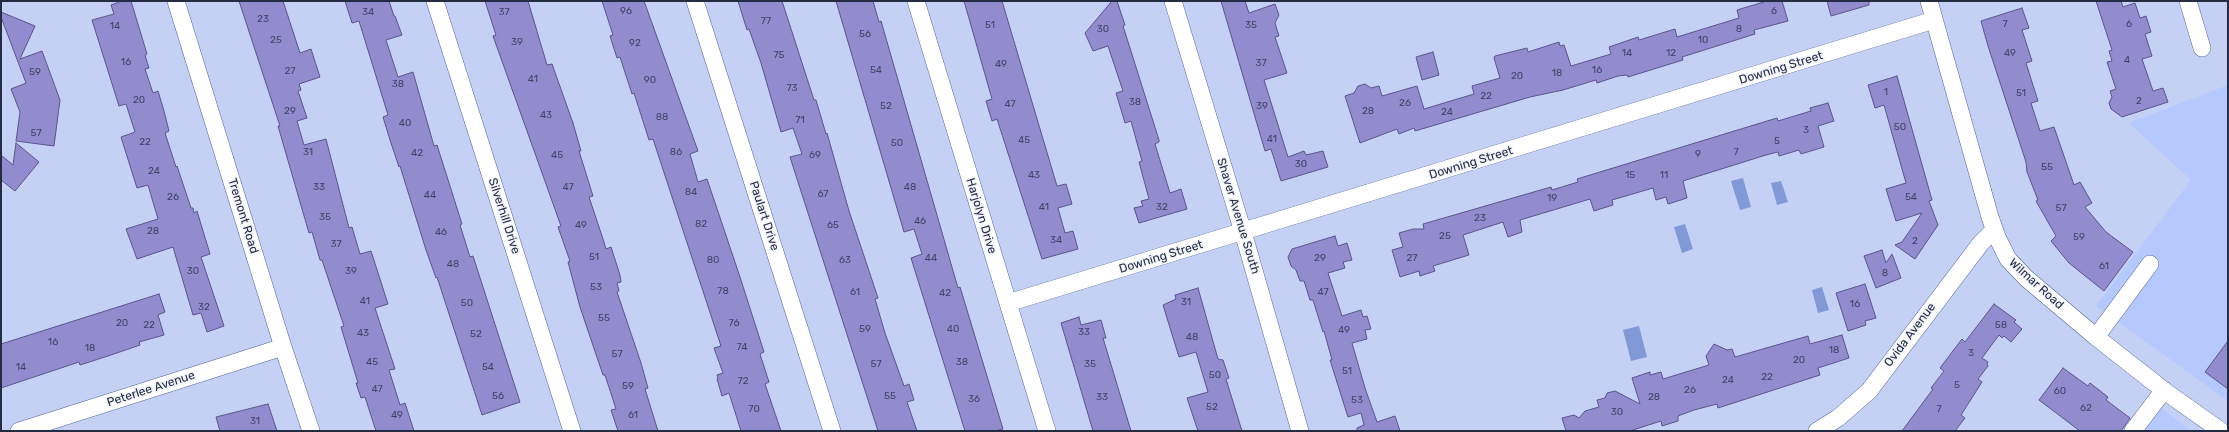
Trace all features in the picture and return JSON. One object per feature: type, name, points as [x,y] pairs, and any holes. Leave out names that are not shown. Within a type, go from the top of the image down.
[{"type":"street","name":"Tremont Road","points":[[176,1],[283,347],[311,431]]},
{"type":"street","name":"Silverhill Drive","points":[[435,1],[572,431]]},
{"type":"street","name":"Paulart Drive","points":[[695,1],[832,431]]},
{"type":"street","name":"Harjolyn Drive","points":[[916,1],[1047,431]]},
{"type":"street","name":"Shaver Avenue South","points":[[1173,1],[1243,232],[1300,431]]},
{"type":"street","name":"Wilmar Road","points":[[1929,1],[1994,230],[2004,252],[2016,268],[2096,337],[2164,390],[2221,431]]},
{"type":"street","points":[[2188,1],[2202,48]]},
{"type":"street","name":"Downing Street","points":[[1008,303],[1934,20]]},
{"type":"street","name":"Ovida Avenue","points":[[1817,431],[1838,418],[1869,391],[1980,243],[1994,230]]},
{"type":"street","points":[[2096,337],[2150,264]]},
{"type":"street","name":"Peterlee Avenue","points":[[19,431],[283,347]]},
{"type":"street","points":[[2133,431],[2164,390]]},
{"type":"shaded area","points":[[2228,85],[2228,401],[2096,306],[2191,180],[2129,123]]},
{"type":"shaded area","points":[[1743,178],[1751,207],[1740,210],[1731,181]]},
{"type":"shaded area","points":[[1781,181],[1788,202],[1777,205],[1771,183]]},
{"type":"shaded area","points":[[1685,224],[1693,249],[1682,253],[1674,227]]},
{"type":"shaded area","points":[[1822,287],[1829,310],[1818,313],[1812,290]]},
{"type":"shaded area","points":[[1639,326],[1647,357],[1631,361],[1623,330]]},
{"type":"shaded area","points":[[2155,403],[2191,431],[2134,431]]},
{"type":"building","points":[[122,1],[131,1],[147,54],[145,55],[149,68],[145,69],[153,93],[158,91],[169,131],[165,133],[191,208],[193,208],[194,213],[197,211],[210,254],[201,257],[224,326],[207,332],[201,313],[193,315],[173,247],[137,259],[126,229],[158,219],[148,185],[137,188],[121,137],[135,132],[126,104],[119,106],[92,20],[114,14],[111,5]]},
{"type":"building","points":[[239,1],[283,1],[300,53],[311,49],[320,77],[299,84],[301,90],[298,91],[307,118],[297,121],[304,145],[326,139],[349,228],[352,227],[360,254],[371,251],[388,304],[375,308],[395,369],[389,370],[400,405],[405,403],[414,431],[376,431],[365,397],[361,398],[341,327],[344,326],[322,260],[320,260],[312,232],[309,233],[278,126],[280,126]]},
{"type":"building","points":[[345,1],[389,1],[402,35],[386,40],[398,77],[413,72],[434,146],[437,145],[462,224],[460,225],[470,257],[473,256],[520,402],[482,415],[437,277],[436,278],[426,250],[400,166],[399,167],[390,140],[383,117],[388,115],[359,21],[352,23]]},
{"type":"building","points":[[485,1],[528,1],[547,65],[552,64],[573,123],[581,151],[579,151],[593,196],[589,197],[606,249],[611,247],[620,275],[621,282],[617,283],[619,291],[617,292],[641,363],[648,388],[645,389],[658,431],[618,431],[611,410],[616,409],[580,307],[568,262],[570,261],[558,227],[561,226],[493,36],[496,35]]},
{"type":"building","points":[[602,1],[644,1],[698,151],[690,154],[698,182],[707,179],[764,352],[760,354],[769,382],[765,384],[781,431],[741,431],[729,393],[722,396],[717,375],[723,373],[714,348],[721,346],[653,139],[649,140],[634,93],[632,94],[620,57],[617,58],[610,36],[613,35]]},
{"type":"building","points":[[738,1],[782,1],[814,100],[816,100],[826,134],[827,133],[849,211],[878,298],[875,299],[885,333],[904,386],[909,384],[914,400],[907,402],[917,431],[878,431],[790,157],[802,154],[793,128],[781,132],[761,63],[749,29],[747,30]]},
{"type":"building","points":[[836,1],[873,1],[879,22],[881,21],[958,288],[960,287],[1003,429],[995,431],[965,431],[911,258],[922,254],[914,229],[904,232]]},
{"type":"building","points":[[964,1],[1002,1],[1057,186],[1066,184],[1072,204],[1058,208],[1065,233],[1073,231],[1078,249],[1042,259],[997,119],[992,121],[986,101],[992,99]]},
{"type":"building","points":[[1112,1],[1117,1],[1125,25],[1123,26],[1159,140],[1159,142],[1155,144],[1170,193],[1181,189],[1187,209],[1139,223],[1134,208],[1143,206],[1141,201],[1149,199],[1139,162],[1142,161],[1131,121],[1125,123],[1116,93],[1123,91],[1108,46],[1093,51],[1085,33]]},
{"type":"building","points":[[1221,1],[1245,1],[1249,13],[1275,4],[1279,15],[1275,23],[1279,36],[1275,37],[1287,73],[1264,80],[1288,157],[1304,151],[1306,155],[1323,151],[1328,167],[1281,181],[1271,149],[1265,151]]},
{"type":"building","points":[[1767,1],[1782,1],[1788,21],[1754,30],[1755,34],[1682,57],[1683,60],[1628,77],[1627,75],[1618,76],[1597,83],[1596,80],[1563,90],[1530,97],[1415,131],[1414,128],[1399,134],[1397,129],[1360,143],[1345,96],[1354,93],[1358,86],[1365,84],[1371,88],[1379,86],[1382,96],[1417,86],[1424,109],[1474,94],[1472,86],[1500,78],[1494,58],[1495,56],[1527,48],[1528,52],[1559,42],[1560,46],[1564,45],[1571,66],[1611,54],[1609,47],[1638,37],[1639,40],[1675,29],[1677,37],[1739,18],[1737,10]]},
{"type":"building","points":[[1827,1],[1869,1],[1869,5],[1831,16]]},
{"type":"building","points":[[2096,1],[2121,1],[2123,7],[2135,3],[2140,18],[2146,16],[2151,32],[2145,34],[2152,56],[2142,59],[2153,91],[2163,88],[2168,102],[2122,117],[2111,109],[2109,103],[2112,97],[2110,91],[2116,89],[2107,62],[2112,61],[2109,51],[2112,50]]},
{"type":"building","points":[[2022,8],[2029,28],[2022,30],[2032,61],[2026,63],[2038,101],[2031,103],[2040,131],[2054,127],[2074,185],[2080,182],[2092,203],[2085,207],[2106,232],[2133,252],[2104,291],[2069,263],[2051,241],[2056,236],[2036,201],[2038,200],[2027,172],[2026,162],[1988,46],[1981,21]]},
{"type":"building","points":[[1,12],[35,26],[20,59],[42,51],[60,100],[54,146],[16,141],[20,112],[11,89],[26,83],[1,17]]},
{"type":"building","points":[[1433,52],[1439,75],[1422,80],[1416,57]]},
{"type":"building","points":[[1897,76],[1932,200],[1929,201],[1938,225],[1915,259],[1895,245],[1902,242],[1922,213],[1896,221],[1886,189],[1906,183],[1884,105],[1875,108],[1868,85]]},
{"type":"building","points":[[1828,103],[1834,121],[1818,126],[1824,147],[1801,154],[1799,150],[1779,156],[1778,152],[1683,181],[1687,198],[1668,204],[1666,197],[1656,200],[1653,188],[1612,200],[1613,205],[1594,211],[1590,199],[1520,220],[1522,232],[1508,237],[1503,222],[1463,235],[1469,255],[1433,266],[1435,271],[1420,276],[1419,271],[1400,277],[1392,250],[1403,247],[1399,233],[1413,229],[1424,229],[1423,224],[1551,187],[1552,190],[1578,182],[1577,179],[1777,118],[1778,121],[1811,111],[1810,108]]},
{"type":"building","points":[[16,143],[39,162],[15,191],[1,180],[1,155],[13,165]]},
{"type":"building","points":[[1335,236],[1338,246],[1347,243],[1352,260],[1343,262],[1345,268],[1328,273],[1342,316],[1361,310],[1363,317],[1367,316],[1371,329],[1365,330],[1367,339],[1352,343],[1365,388],[1377,422],[1395,416],[1400,431],[1357,431],[1357,428],[1364,425],[1361,413],[1348,417],[1330,360],[1332,360],[1324,331],[1323,332],[1313,300],[1310,300],[1304,281],[1300,281],[1296,270],[1291,266],[1288,257],[1292,249]]},
{"type":"building","points":[[1882,250],[1886,263],[1892,254],[1901,278],[1876,288],[1864,256]]},
{"type":"building","points":[[1865,284],[1876,318],[1865,321],[1866,325],[1848,331],[1836,293]]},
{"type":"building","points":[[1198,288],[1218,359],[1223,360],[1229,378],[1226,379],[1242,431],[1198,431],[1187,398],[1208,392],[1196,352],[1179,357],[1163,305],[1176,299],[1175,295]]},
{"type":"building","points":[[159,294],[165,312],[158,315],[164,335],[139,342],[140,345],[108,356],[80,365],[79,362],[1,388],[1,344]]},
{"type":"building","points":[[1994,304],[2016,320],[2014,322],[2022,329],[2011,342],[2004,336],[2002,338],[1999,335],[1982,358],[1988,362],[1988,366],[1978,379],[1982,382],[1961,415],[1965,418],[1955,431],[1902,431],[1933,389],[1931,388],[1944,371],[1940,368],[1962,339],[1965,342]]},
{"type":"building","points":[[1079,317],[1081,325],[1101,320],[1106,338],[1103,338],[1131,431],[1093,431],[1061,323]]},
{"type":"building","points":[[1842,335],[1849,358],[1818,368],[1820,375],[1718,408],[1717,404],[1694,410],[1678,416],[1678,421],[1662,426],[1661,421],[1630,431],[1566,431],[1562,418],[1574,415],[1579,418],[1585,411],[1599,407],[1597,400],[1605,398],[1607,393],[1615,391],[1640,404],[1632,378],[1650,372],[1650,375],[1661,372],[1663,379],[1709,365],[1706,356],[1714,344],[1727,350],[1732,349],[1735,357],[1808,336],[1810,344]]},
{"type":"building","points":[[2228,341],[2228,389],[2205,372]]},
{"type":"building","points":[[2063,368],[2088,386],[2090,383],[2108,397],[2106,400],[2130,418],[2121,431],[2080,431],[2039,400]]},
{"type":"building","points":[[268,404],[277,431],[220,431],[216,417]]}]
